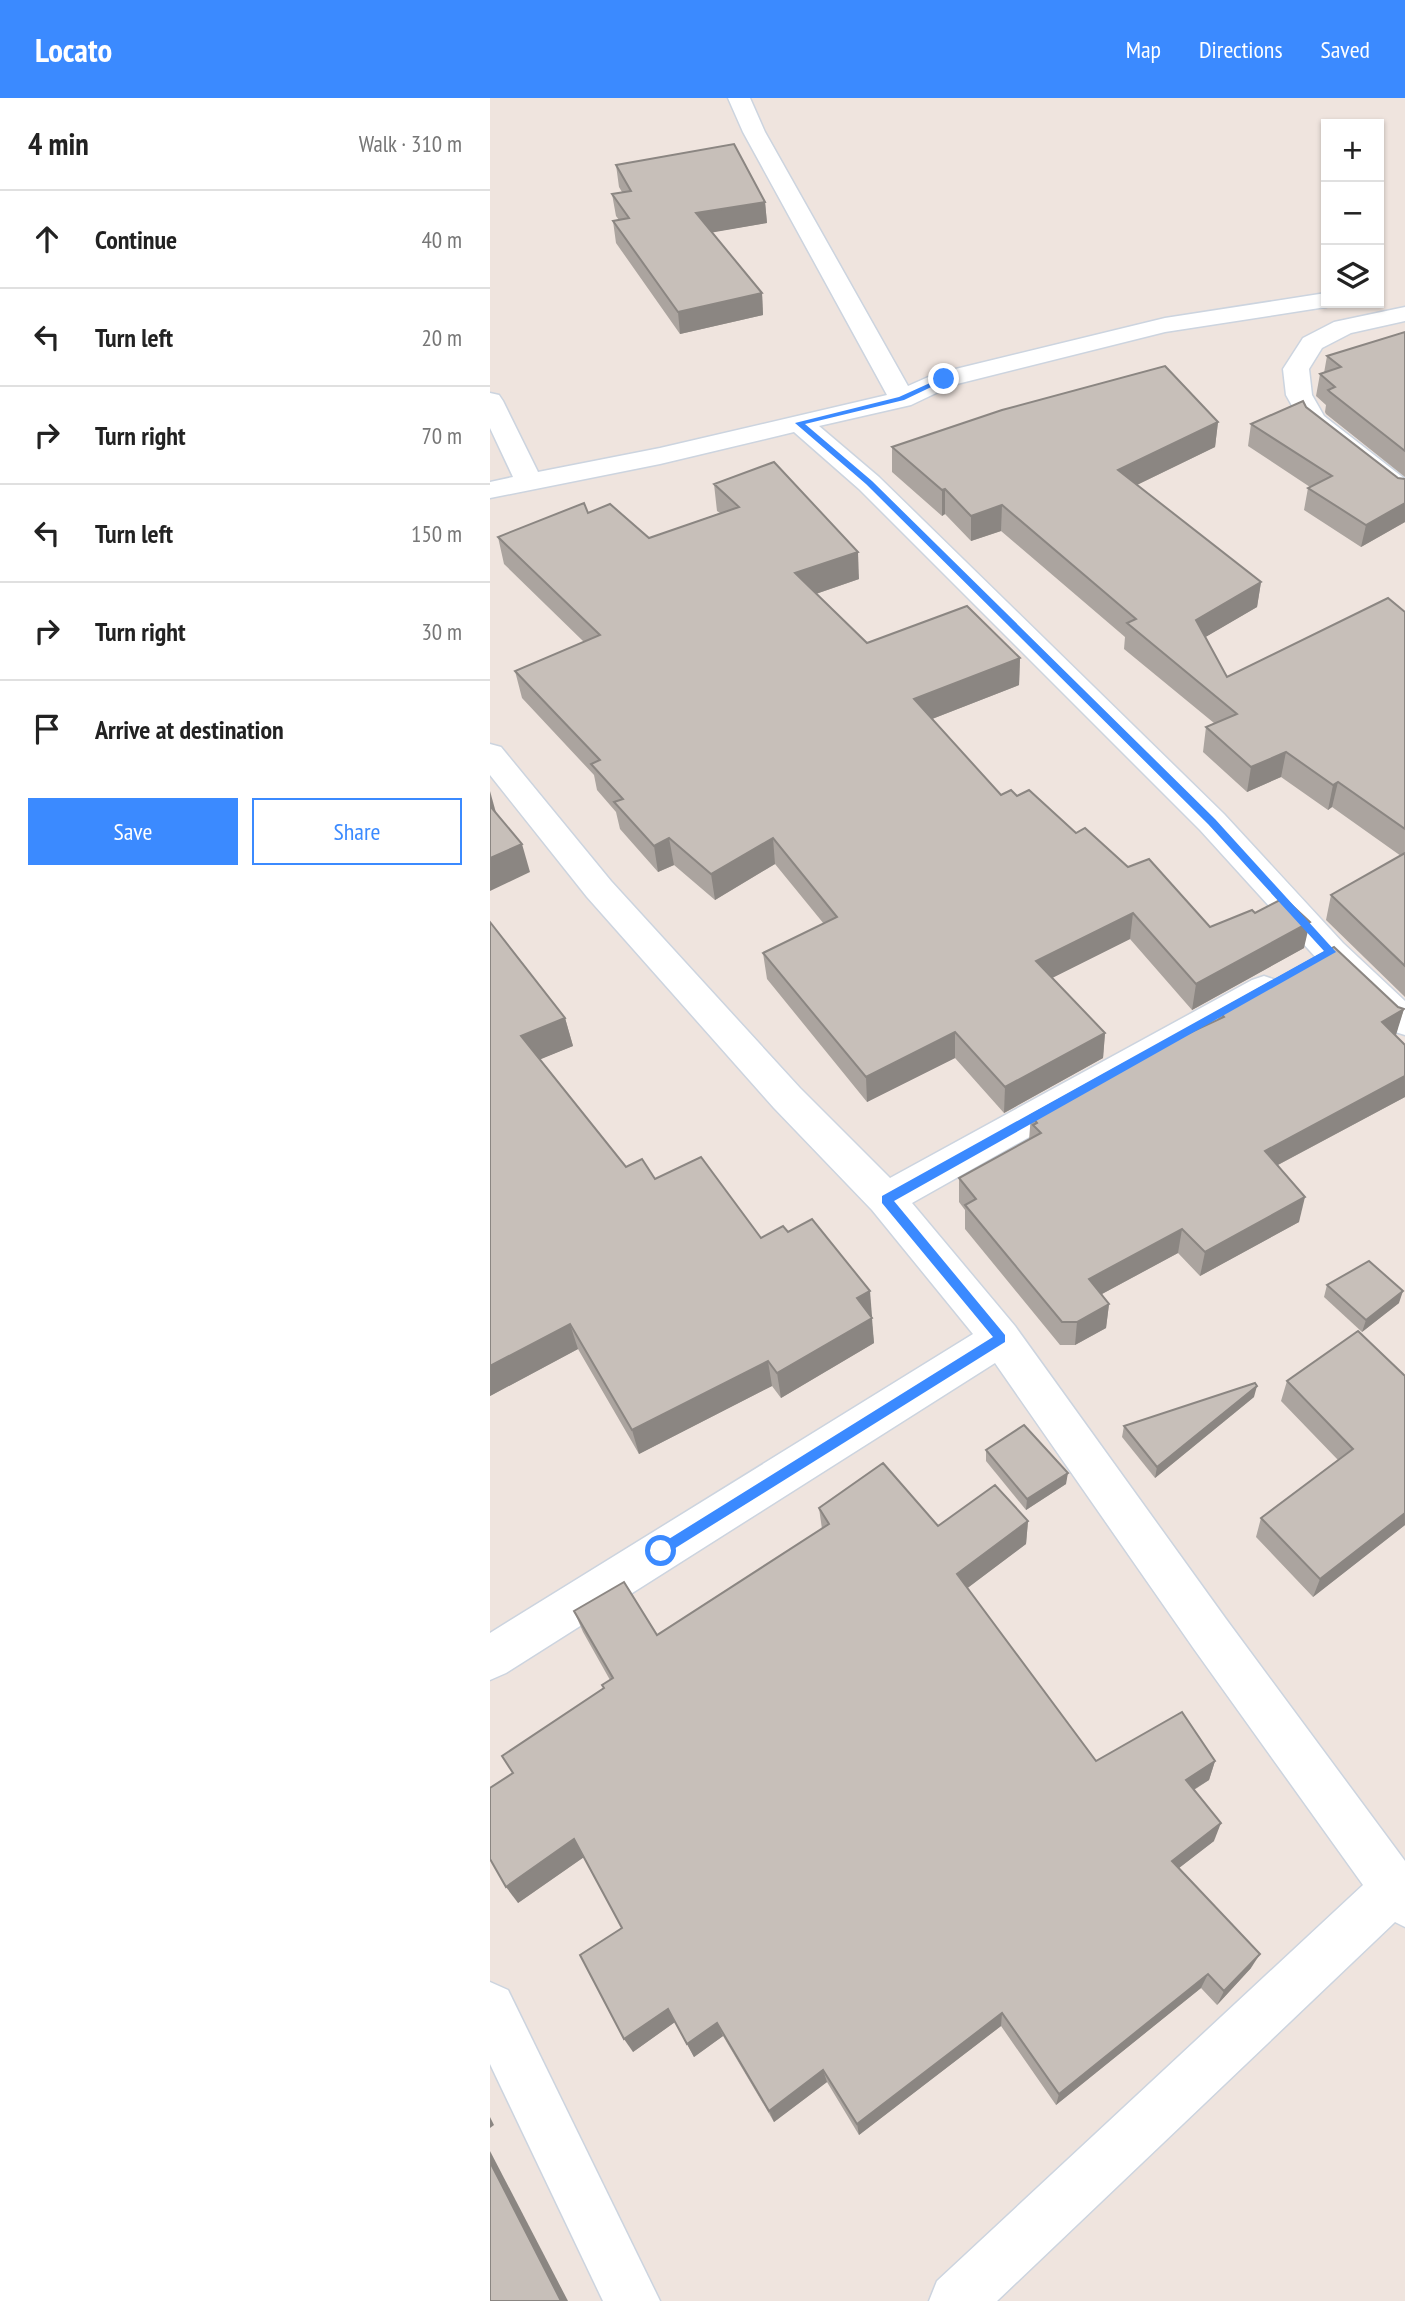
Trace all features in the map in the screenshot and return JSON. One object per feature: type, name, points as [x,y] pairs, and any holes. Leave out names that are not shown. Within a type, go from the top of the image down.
[{"type":"street","points":[[739,98],[754,132],[902,399]]},
{"type":"street","points":[[490,489],[660,456],[902,399],[944,379],[1165,325],[1321,301]]},
{"type":"street","points":[[1401,302],[1312,343],[1296,369],[1299,395],[1313,421],[1405,492]]},
{"type":"street","points":[[490,401],[528,481]]},
{"type":"street","points":[[799,423],[869,483],[1212,822],[1311,963],[1405,1022]]},
{"type":"street","points":[[490,754],[599,889],[787,1098],[886,1199],[1001,1338],[1210,1634],[1400,1895],[957,2301]]},
{"type":"street","points":[[886,1199],[1311,963]]},
{"type":"street","points":[[490,1658],[1001,1338]]},
{"type":"street","points":[[490,2008],[632,2301]]},
{"type":"building","points":[[734,144],[765,202],[696,213],[762,293],[678,312],[613,221],[629,218],[612,194],[631,191],[616,165]]},
{"type":"building","points":[[1405,332],[1405,451],[1330,392],[1328,390],[1335,387],[1320,374],[1341,367],[1327,356]]},
{"type":"building","points":[[1165,366],[1218,422],[1118,470],[1261,582],[1196,620],[1227,677],[1388,598],[1405,612],[1405,829],[1338,782],[1333,785],[1286,752],[1251,767],[1206,727],[1237,714],[1127,623],[1136,619],[1002,505],[971,516],[945,489],[942,490],[892,447],[1002,410]]},
{"type":"building","points":[[1303,401],[1306,407],[1398,478],[1405,479],[1405,503],[1366,525],[1308,488],[1332,476],[1251,424]]},
{"type":"building","points":[[774,462],[858,552],[795,573],[867,643],[967,606],[1020,658],[914,699],[1001,795],[1011,790],[1017,796],[1029,790],[1076,833],[1085,828],[1128,867],[1149,859],[1210,927],[1252,910],[1255,913],[1284,898],[1310,922],[1196,984],[1133,913],[1036,961],[1105,1033],[1005,1087],[955,1032],[866,1077],[763,953],[837,917],[773,838],[711,874],[669,838],[654,846],[614,802],[623,799],[591,764],[600,760],[515,671],[600,635],[498,537],[584,503],[588,513],[610,504],[649,538],[739,507],[714,484]]},
{"type":"building","points":[[490,806],[522,844],[490,858]]},
{"type":"building","points":[[1405,853],[1405,966],[1331,895]]},
{"type":"building","points":[[490,922],[565,1018],[521,1036],[626,1167],[642,1159],[655,1179],[701,1157],[761,1238],[783,1226],[788,1232],[812,1219],[870,1291],[857,1298],[872,1318],[777,1373],[768,1361],[632,1430],[570,1324],[490,1366]]},
{"type":"building","points":[[1334,947],[1398,1007],[1404,1009],[1382,1022],[1405,1045],[1405,1076],[1265,1151],[1305,1197],[1205,1252],[1182,1229],[1089,1279],[1109,1304],[1077,1322],[1062,1322],[965,1205],[976,1199],[959,1178],[1041,1133],[1033,1125],[1037,1123],[1031,1115],[1131,1060],[1224,1017],[1219,1011]]},
{"type":"building","points":[[1369,1261],[1403,1291],[1366,1320],[1327,1285]]},
{"type":"building","points":[[1358,1331],[1405,1376],[1405,1513],[1320,1579],[1261,1518],[1353,1449],[1287,1381]]},
{"type":"building","points":[[1255,1383],[1257,1386],[1157,1467],[1124,1426]]},
{"type":"building","points":[[1024,1425],[1068,1473],[1027,1499],[986,1450]]},
{"type":"building","points":[[883,1463],[938,1526],[995,1485],[1028,1521],[957,1574],[1096,1761],[1182,1712],[1215,1761],[1186,1780],[1221,1823],[1172,1861],[1260,1954],[1224,1991],[1208,1974],[1059,2094],[1002,2013],[857,2124],[823,2070],[769,2111],[717,2023],[687,2044],[668,2009],[624,2039],[580,1955],[622,1928],[574,1839],[506,1887],[490,1859],[490,1788],[513,1773],[502,1756],[604,1688],[602,1685],[613,1678],[574,1611],[624,1582],[657,1635],[829,1524],[819,1508]]},
{"type":"building","points":[[490,2162],[561,2301],[490,2301]]},
{"type":"route","points":[[661,1551],[1001,1338],[886,1199],[1331,952],[1212,822],[869,483],[799,423],[902,399],[944,379]]}]
